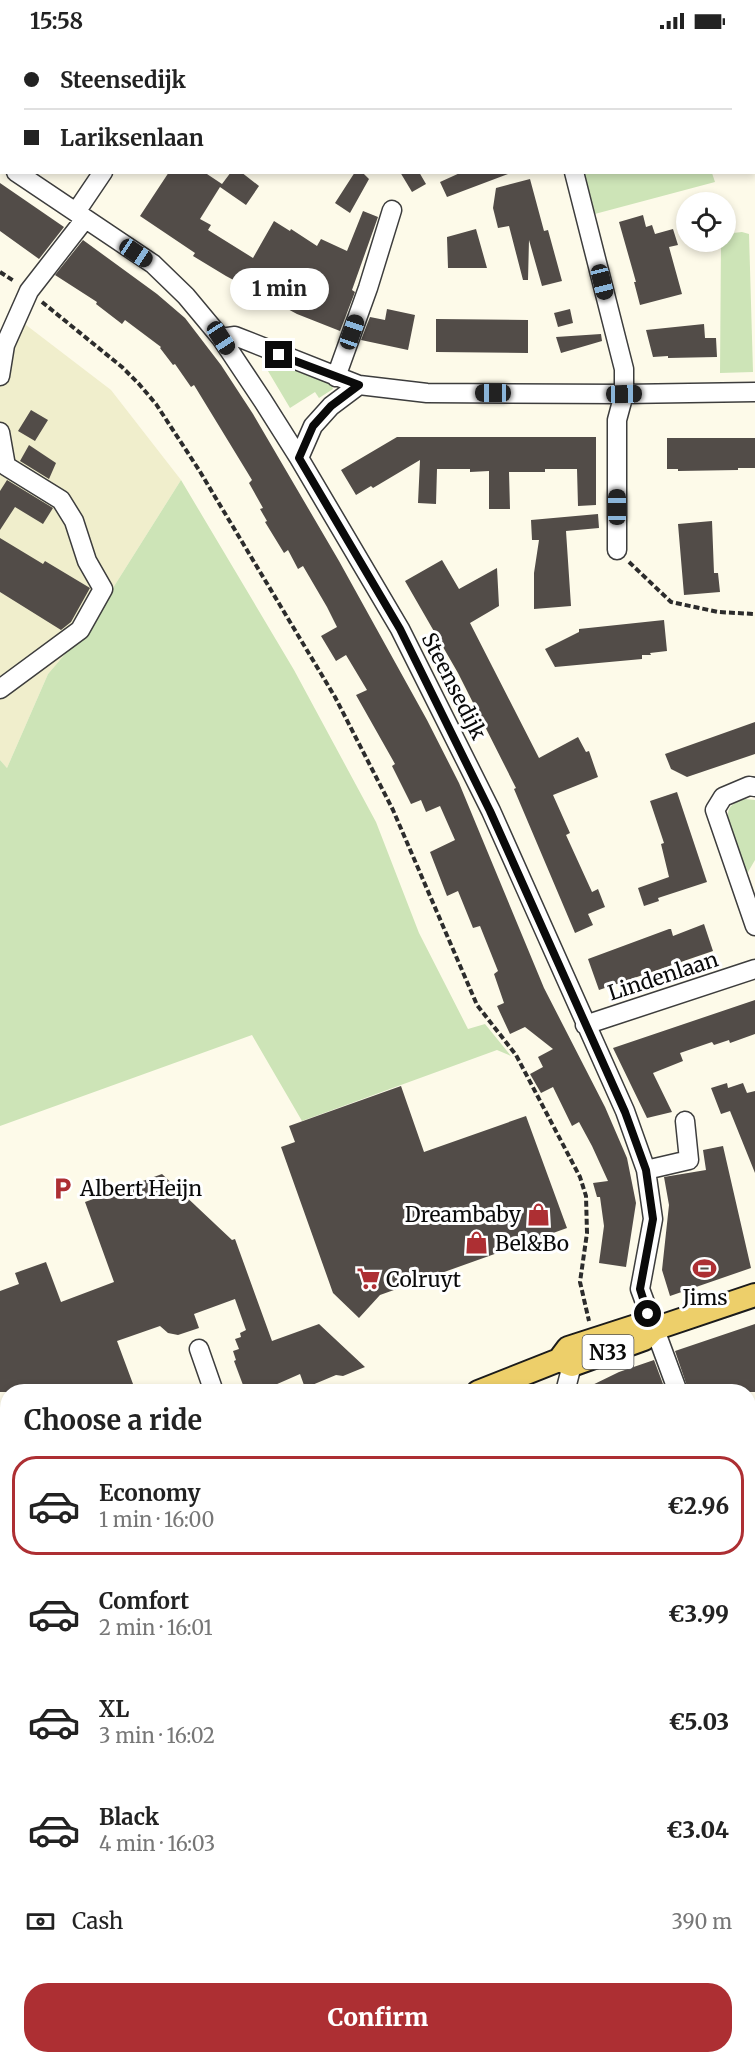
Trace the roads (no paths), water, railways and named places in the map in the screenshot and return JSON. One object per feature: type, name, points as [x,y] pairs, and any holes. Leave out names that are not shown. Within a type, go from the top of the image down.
[{"type":"main road","name":"N33","points":[[499,1384],[566,1358],[636,1326],[654,1329],[755,1295]]},
{"type":"street","name":"Steensedijk","points":[[19,174],[153,264],[186,296],[221,338],[299,458],[405,640],[490,811],[625,1112],[646,1170],[653,1219],[640,1289],[675,1384]]},
{"type":"street","points":[[0,376],[5,345],[29,291],[80,216],[102,174]]},
{"type":"street","points":[[575,174],[624,369],[624,394],[617,420],[617,550]]},
{"type":"street","points":[[336,376],[368,288],[392,210]]},
{"type":"street","points":[[221,338],[235,336],[359,385],[427,393],[755,392]]},
{"type":"street","points":[[299,458],[313,426],[331,406],[359,385]]},
{"type":"street","points":[[0,432],[6,466],[61,500],[74,521],[87,561],[103,590],[80,630],[0,689]]},
{"type":"street","points":[[755,787],[749,786],[723,797],[715,810],[755,926]]},
{"type":"street","points":[[746,899],[755,881]]},
{"type":"street","name":"Lindenlaan","points":[[585,1025],[755,969]]},
{"type":"street","points":[[646,1170],[689,1160],[685,1121]]},
{"type":"street","points":[[199,1349],[211,1384]]},
{"type":"street","points":[[565,1384],[566,1358]]},
{"type":"place","name":"Albert Heijn","points":[[62,1188]]},
{"type":"place","name":"Dreambaby","points":[[539,1214]]},
{"type":"place","name":"Bel&Bo","points":[[477,1243]]},
{"type":"place","name":"Jims","points":[[705,1269]]},
{"type":"place","name":"Colruyt","points":[[368,1279]]}]
